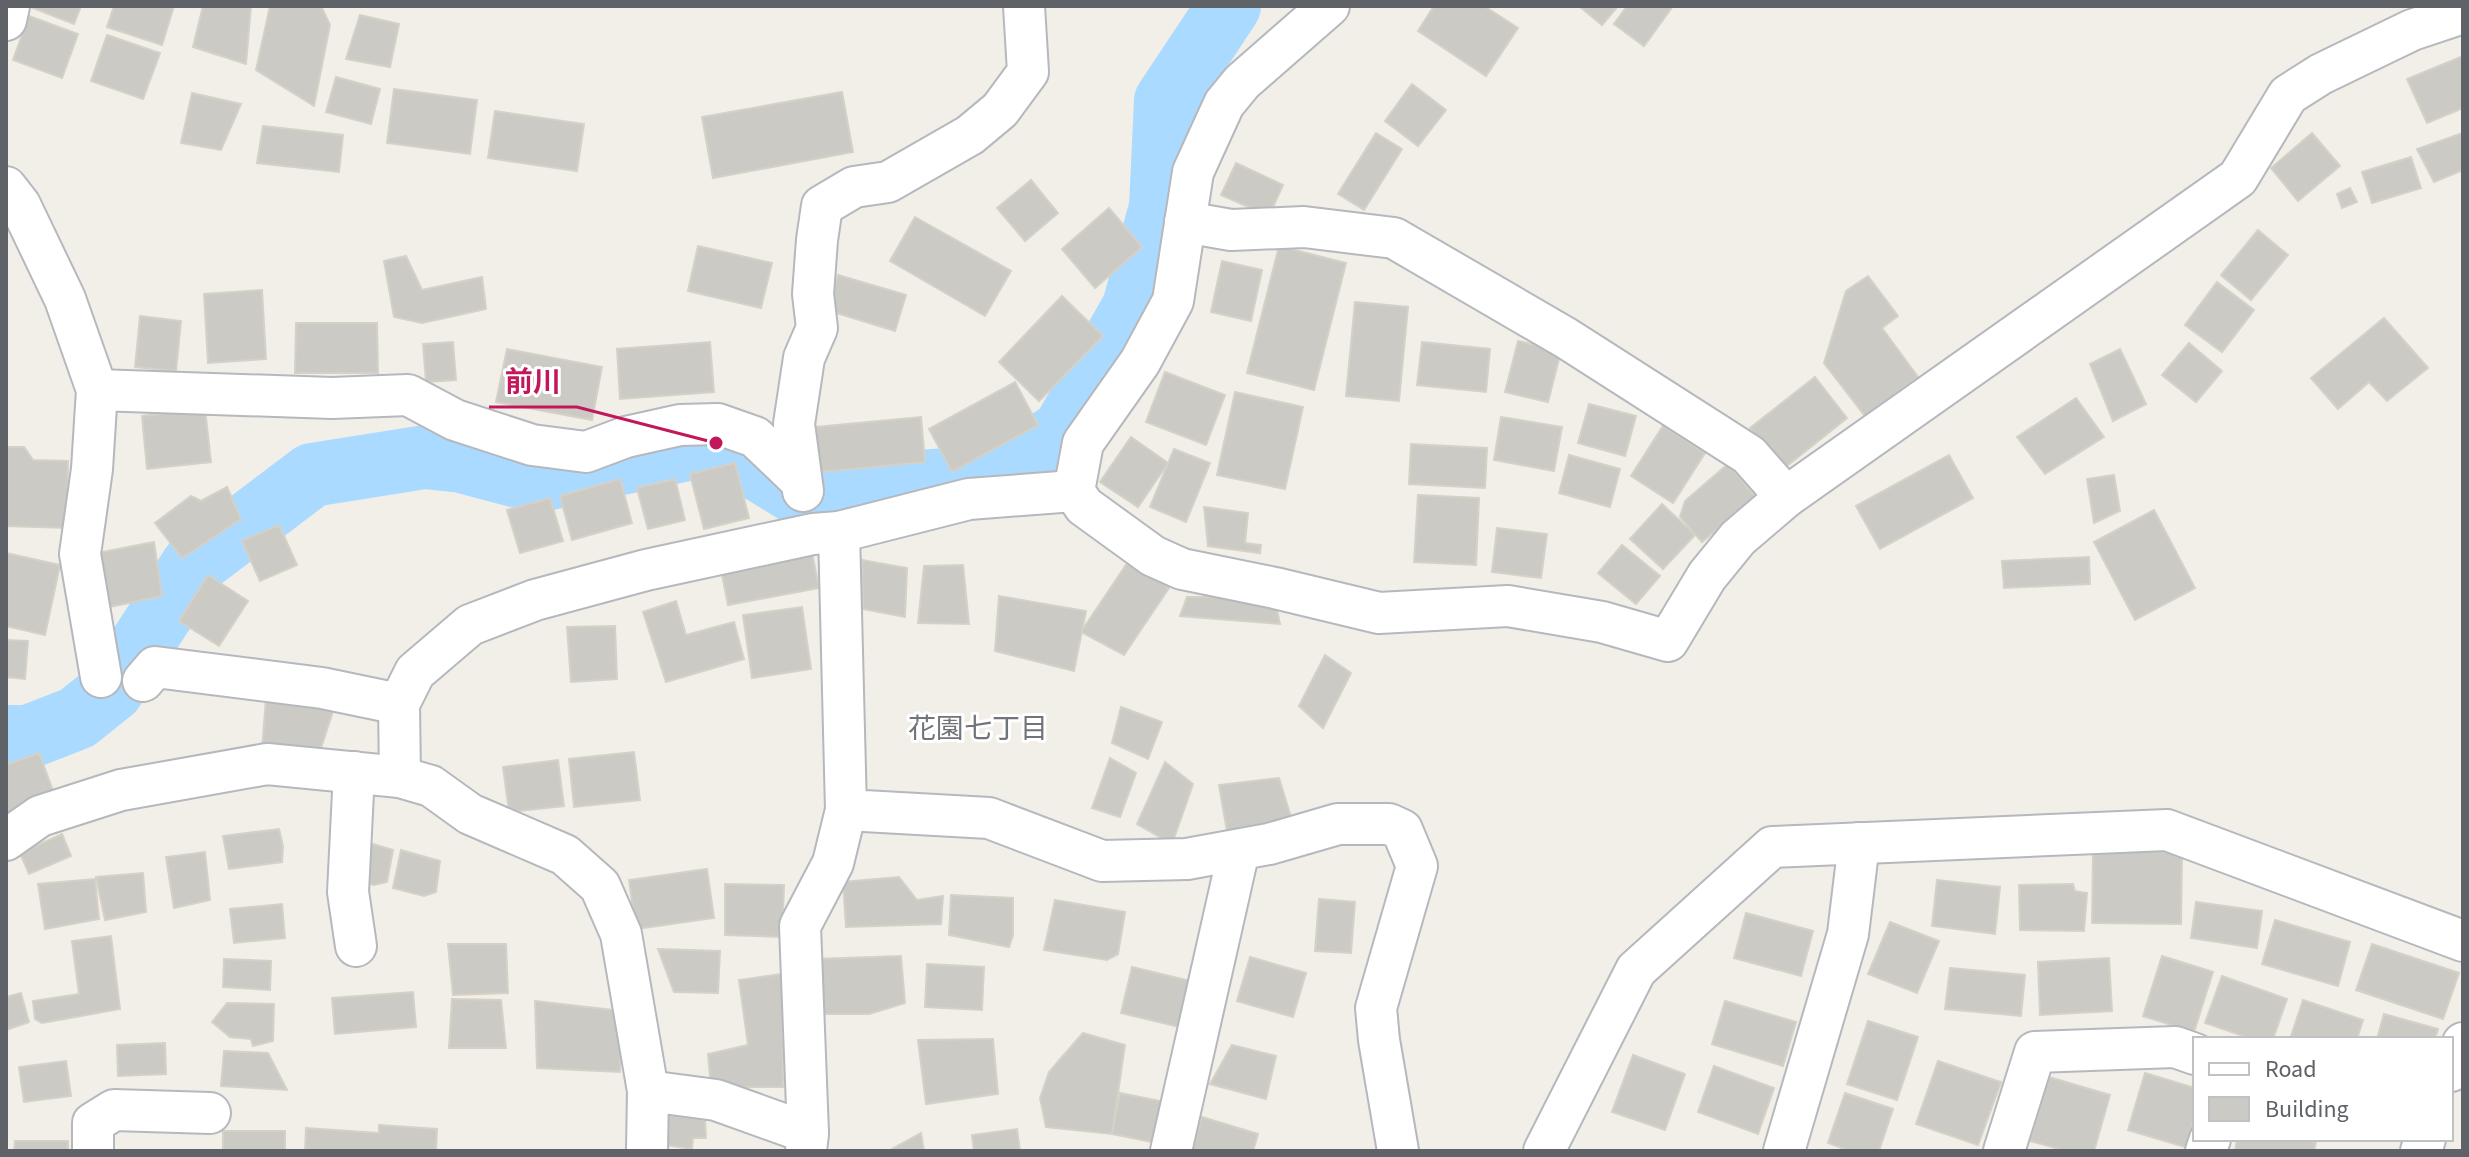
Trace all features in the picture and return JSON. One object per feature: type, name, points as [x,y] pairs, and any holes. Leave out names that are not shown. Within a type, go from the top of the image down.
[{"type":"street","points":[[6,20],[9,6]]},
{"type":"street","points":[[648,1091],[716,1100],[807,1142],[800,926],[833,863],[846,810],[815,514],[794,424],[804,358],[817,328],[813,294],[822,206],[854,187],[888,182],[970,135],[1000,110],[1028,72],[1024,6]]},
{"type":"street","points":[[1329,6],[1242,82],[1224,104],[1193,172],[1173,301],[1140,362],[1083,443],[1074,491],[1084,506],[1153,556],[1182,569],[1379,613],[1508,606],[1602,622],[1668,641],[1707,576],[1738,538],[1786,497],[2238,178],[2288,95],[2321,74],[2412,30],[2463,13]]},
{"type":"street","points":[[6,187],[20,205],[65,299],[97,390],[92,469],[80,554],[101,677]]},
{"type":"street","points":[[1185,222],[1231,230],[1304,227],[1394,238],[1566,338],[1749,455],[1786,497]]},
{"type":"street","points":[[97,390],[332,398],[408,395],[455,420],[506,437],[532,445],[586,452],[626,437],[667,428],[718,424],[755,437],[815,514]]},
{"type":"street","points":[[400,777],[399,704],[415,672],[470,625],[535,600],[646,570],[815,514],[1074,491]]},
{"type":"street","points":[[143,681],[155,667],[322,688],[399,704]]},
{"type":"street","points":[[6,840],[40,816],[121,790],[267,764],[400,777],[431,786],[470,814],[565,855],[600,886],[621,934],[648,1091],[647,1151]]},
{"type":"street","points":[[354,772],[348,892],[356,946]]},
{"type":"street","points":[[846,810],[989,818],[1102,861],[1187,859],[1269,844],[1338,824],[1389,824],[1402,830],[1417,866],[1376,1008],[1398,1151]]},
{"type":"street","points":[[1544,1151],[1636,970],[1772,847],[2167,830],[2463,941]]},
{"type":"street","points":[[1784,1151],[1848,934],[1859,843]]},
{"type":"street","points":[[1171,1151],[1239,850]]},
{"type":"street","points":[[2453,1066],[2463,1043]]},
{"type":"street","points":[[2004,1151],[2035,1052],[2175,1047],[2193,1053]]},
{"type":"street","points":[[93,1151],[93,1123],[114,1110],[210,1113]]},
{"type":"building","points":[[28,6],[81,6],[74,24]]},
{"type":"building","points":[[114,6],[174,6],[162,45],[107,27]]},
{"type":"building","points":[[203,6],[251,6],[246,64],[193,47]]},
{"type":"building","points":[[270,6],[321,6],[330,25],[314,106],[256,70]]},
{"type":"building","points":[[1434,6],[1484,6],[1518,28],[1486,76],[1418,31]]},
{"type":"building","points":[[1579,6],[1618,6],[1602,25]]},
{"type":"building","points":[[1627,6],[1673,6],[1644,46],[1614,24]]},
{"type":"building","points":[[360,15],[399,24],[390,67],[346,59]]},
{"type":"building","points":[[29,16],[78,34],[62,78],[13,60]]},
{"type":"building","points":[[107,35],[160,53],[143,99],[91,81]]},
{"type":"building","points":[[2463,56],[2463,108],[2427,123],[2407,79]]},
{"type":"building","points":[[336,77],[380,89],[371,124],[326,112]]},
{"type":"building","points":[[1412,84],[1446,110],[1418,146],[1385,121]]},
{"type":"building","points":[[394,89],[477,100],[470,154],[387,143]]},
{"type":"building","points":[[842,92],[853,152],[713,178],[702,117]]},
{"type":"building","points":[[192,93],[241,104],[221,150],[181,143]]},
{"type":"building","points":[[495,111],[584,124],[577,171],[488,158]]},
{"type":"building","points":[[263,126],[343,135],[339,172],[257,163]]},
{"type":"building","points":[[1376,133],[1402,149],[1364,210],[1338,194]]},
{"type":"building","points":[[2312,133],[2340,166],[2298,201],[2271,168]]},
{"type":"building","points":[[2463,133],[2463,170],[2434,182],[2417,149]]},
{"type":"building","points":[[2411,157],[2421,188],[2372,203],[2362,172]]},
{"type":"building","points":[[1236,163],[1283,185],[1269,216],[1221,195]]},
{"type":"building","points":[[1031,180],[1058,213],[1025,241],[997,208]]},
{"type":"building","points":[[2350,188],[2357,202],[2342,208],[2337,194]]},
{"type":"building","points":[[1109,208],[1142,247],[1095,288],[1062,249]]},
{"type":"building","points":[[915,217],[1011,271],[985,316],[890,261]]},
{"type":"building","points":[[2258,230],[2288,255],[2251,300],[2221,275]]},
{"type":"building","points":[[698,246],[772,263],[761,308],[688,291]]},
{"type":"building","points":[[1279,246],[1346,263],[1314,390],[1247,373]]},
{"type":"building","points":[[406,256],[422,290],[482,277],[486,309],[422,323],[394,317],[384,261]]},
{"type":"building","points":[[1222,261],[1262,270],[1251,321],[1211,312]]},
{"type":"building","points":[[838,275],[906,295],[895,331],[827,310]]},
{"type":"building","points":[[1868,276],[1898,316],[1882,328],[1918,377],[1865,416],[1824,363],[1846,291]]},
{"type":"building","points":[[2217,282],[2254,310],[2222,352],[2185,325]]},
{"type":"building","points":[[262,290],[266,359],[208,363],[204,294]]},
{"type":"building","points":[[1062,296],[1103,336],[1039,401],[999,362]]},
{"type":"building","points":[[1355,302],[1408,307],[1399,401],[1346,396]]},
{"type":"building","points":[[140,316],[181,321],[176,371],[135,367]]},
{"type":"building","points":[[2384,318],[2428,368],[2387,401],[2369,382],[2338,409],[2311,378]]},
{"type":"building","points":[[296,323],[377,323],[378,373],[295,373]]},
{"type":"building","points":[[1518,341],[1561,351],[1548,402],[1505,392]]},
{"type":"building","points":[[453,342],[456,380],[426,382],[423,344]]},
{"type":"building","points":[[710,342],[714,392],[620,399],[617,349]]},
{"type":"building","points":[[1422,342],[1490,349],[1486,392],[1417,385]]},
{"type":"building","points":[[2189,343],[2222,371],[2196,402],[2162,375]]},
{"type":"building","points":[[507,349],[602,367],[592,420],[496,402]]},
{"type":"building","points":[[2120,349],[2146,404],[2113,421],[2090,364]]},
{"type":"building","points":[[1165,372],[1225,395],[1206,445],[1146,422]]},
{"type":"building","points":[[1815,377],[1847,418],[1783,469],[1750,428]]},
{"type":"building","points":[[1015,382],[1038,425],[952,472],[929,429]]},
{"type":"building","points":[[1235,392],[1303,407],[1285,489],[1217,475]]},
{"type":"building","points":[[2076,398],[2104,437],[2045,474],[2017,437]]},
{"type":"building","points":[[1589,404],[1636,416],[1625,456],[1578,443]]},
{"type":"building","points":[[205,409],[211,462],[147,469],[142,416]]},
{"type":"building","points":[[921,417],[925,462],[820,472],[816,427]]},
{"type":"building","points":[[1501,417],[1562,427],[1554,471],[1494,460]]},
{"type":"building","points":[[1663,426],[1705,453],[1673,503],[1631,476]]},
{"type":"building","points":[[1131,437],[1168,463],[1138,507],[1100,482]]},
{"type":"building","points":[[1411,444],[1487,448],[1485,488],[1409,484]]},
{"type":"building","points":[[6,447],[24,447],[33,460],[68,461],[67,528],[6,526]]},
{"type":"building","points":[[1174,449],[1210,463],[1186,522],[1150,507]]},
{"type":"building","points":[[1569,455],[1620,469],[1610,507],[1559,493]]},
{"type":"building","points":[[1949,455],[1973,498],[1880,549],[1856,506]]},
{"type":"building","points":[[735,463],[749,518],[704,529],[690,474]]},
{"type":"building","points":[[1728,464],[1755,496],[1702,542],[1680,517],[1685,501]]},
{"type":"building","points":[[2114,475],[2120,511],[2094,523],[2087,479]]},
{"type":"building","points":[[620,479],[632,523],[572,540],[560,496]]},
{"type":"building","points":[[675,479],[685,520],[648,529],[637,488]]},
{"type":"building","points":[[227,487],[241,519],[182,558],[155,523],[191,496],[201,501]]},
{"type":"building","points":[[1418,495],[1479,498],[1476,565],[1414,562]]},
{"type":"building","points":[[550,498],[563,541],[520,553],[507,510]]},
{"type":"building","points":[[1662,504],[1695,535],[1663,569],[1630,539]]},
{"type":"building","points":[[1204,507],[1248,513],[1245,543],[1261,545],[1260,553],[1208,546]]},
{"type":"building","points":[[2154,510],[2195,588],[2135,620],[2094,542]]},
{"type":"building","points":[[279,525],[297,565],[260,581],[242,541]]},
{"type":"building","points":[[1497,528],[1547,534],[1541,578],[1492,572]]},
{"type":"building","points":[[154,542],[162,596],[95,610],[87,555]]},
{"type":"building","points":[[810,543],[819,588],[728,605],[719,559]]},
{"type":"building","points":[[1622,545],[1660,576],[1636,604],[1598,573]]},
{"type":"building","points":[[6,553],[60,565],[45,635],[6,626]]},
{"type":"building","points":[[2089,557],[2090,584],[2004,588],[2002,561]]},
{"type":"building","points":[[1130,559],[1169,588],[1124,655],[1081,632]]},
{"type":"building","points":[[862,560],[907,568],[905,617],[863,609]]},
{"type":"building","points":[[963,565],[969,624],[918,623],[924,566]]},
{"type":"building","points":[[208,575],[248,601],[219,646],[179,621]]},
{"type":"building","points":[[999,596],[1086,611],[1074,671],[995,651]]},
{"type":"building","points":[[1187,597],[1274,597],[1280,624],[1180,616]]},
{"type":"building","points":[[676,601],[686,635],[734,622],[744,659],[666,682],[643,612]]},
{"type":"building","points":[[802,607],[811,669],[752,678],[743,615]]},
{"type":"building","points":[[615,626],[617,679],[571,682],[567,627]]},
{"type":"building","points":[[6,640],[28,641],[25,679],[6,677]]},
{"type":"building","points":[[1325,655],[1351,673],[1323,728],[1299,706]]},
{"type":"building","points":[[266,698],[335,705],[321,748],[262,750]]},
{"type":"building","points":[[1121,707],[1162,722],[1148,759],[1112,743]]},
{"type":"building","points":[[634,752],[640,800],[574,807],[569,759]]},
{"type":"building","points":[[39,753],[55,796],[6,814],[6,758],[8,764]]},
{"type":"building","points":[[1110,758],[1136,773],[1120,817],[1092,808]]},
{"type":"building","points":[[558,760],[564,806],[509,812],[503,767]]},
{"type":"building","points":[[1165,762],[1193,784],[1172,844],[1137,824]]},
{"type":"building","points":[[1279,778],[1291,817],[1227,831],[1219,785]]},
{"type":"building","points":[[279,829],[283,846],[282,862],[229,869],[223,836]]},
{"type":"building","points":[[62,834],[71,856],[29,874],[20,853]]},
{"type":"building","points":[[359,840],[393,850],[387,882],[374,885],[354,880]]},
{"type":"building","points":[[401,850],[440,861],[436,892],[424,896],[393,888]]},
{"type":"building","points":[[2093,851],[2182,852],[2181,924],[2092,923]]},
{"type":"building","points":[[205,852],[210,900],[174,908],[166,857]]},
{"type":"building","points":[[707,869],[714,918],[636,929],[629,880]]},
{"type":"building","points":[[143,873],[146,912],[105,920],[96,877]]},
{"type":"building","points":[[899,877],[917,900],[943,896],[941,924],[846,927],[843,882]]},
{"type":"building","points":[[95,879],[99,919],[45,929],[38,884]]},
{"type":"building","points":[[1937,880],[2000,887],[1995,934],[1932,926]]},
{"type":"building","points":[[725,884],[784,885],[782,937],[725,935]]},
{"type":"building","points":[[2073,884],[2075,891],[2087,893],[2084,931],[2020,930],[2019,885]]},
{"type":"building","points":[[951,895],[1013,898],[1013,935],[1009,947],[949,935]]},
{"type":"building","points":[[1319,899],[1355,902],[1351,953],[1315,951]]},
{"type":"building","points":[[1055,900],[1125,912],[1118,954],[1107,960],[1044,950]]},
{"type":"building","points":[[2196,902],[2262,911],[2257,948],[2191,938]]},
{"type":"building","points":[[282,904],[285,938],[234,943],[230,909]]},
{"type":"building","points":[[1746,913],[1813,931],[1801,976],[1734,958]]},
{"type":"building","points":[[2275,920],[2350,942],[2338,986],[2262,964]]},
{"type":"building","points":[[1890,922],[1939,941],[1917,993],[1868,974]]},
{"type":"building","points":[[111,936],[120,1009],[42,1023],[35,1019],[33,1001],[79,994],[72,941]]},
{"type":"building","points":[[448,944],[506,944],[508,993],[453,995]]},
{"type":"building","points":[[2372,944],[2459,973],[2443,1019],[2356,990]]},
{"type":"building","points":[[658,949],[720,951],[718,993],[674,992]]},
{"type":"building","points":[[901,956],[905,1003],[869,1014],[818,1014],[815,959]]},
{"type":"building","points":[[2162,956],[2213,972],[2194,1032],[2143,1016]]},
{"type":"building","points":[[1250,957],[1306,973],[1293,1017],[1237,1001]]},
{"type":"building","points":[[2109,958],[2112,1011],[2040,1015],[2038,962]]},
{"type":"building","points":[[224,959],[271,961],[270,990],[223,987]]},
{"type":"building","points":[[927,964],[984,967],[982,1010],[925,1007]]},
{"type":"building","points":[[1132,967],[1203,984],[1192,1030],[1121,1013]]},
{"type":"building","points":[[1950,968],[2025,975],[2021,1016],[1945,1009]]},
{"type":"building","points":[[782,974],[783,1087],[711,1087],[708,1054],[748,1045],[739,980]]},
{"type":"building","points":[[2222,976],[2287,999],[2274,1037],[2246,1037],[2205,1023]]},
{"type":"building","points":[[413,992],[416,1027],[335,1034],[332,998]]},
{"type":"building","points":[[21,993],[29,1022],[6,1030],[6,997]]},
{"type":"building","points":[[452,999],[501,1000],[506,1048],[449,1048]]},
{"type":"building","points":[[2303,1000],[2363,1020],[2358,1037],[2291,1037]]},
{"type":"building","points":[[535,1001],[621,1011],[620,1072],[537,1068]]},
{"type":"building","points":[[1725,1001],[1796,1022],[1783,1066],[1712,1044]]},
{"type":"building","points":[[227,1003],[274,1004],[273,1041],[253,1046],[251,1039],[230,1037],[212,1022]]},
{"type":"building","points":[[2384,1014],[2438,1029],[2436,1037],[2378,1037]]},
{"type":"building","points":[[1868,1021],[1918,1037],[1897,1100],[1847,1084]]},
{"type":"building","points":[[1083,1033],[1125,1045],[1112,1134],[1046,1127],[1040,1098],[1049,1072]]},
{"type":"building","points":[[993,1039],[998,1094],[926,1104],[918,1040]]},
{"type":"building","points":[[165,1043],[166,1074],[118,1076],[117,1045]]},
{"type":"building","points":[[1232,1045],[1276,1056],[1266,1099],[1210,1084]]},
{"type":"building","points":[[224,1051],[268,1053],[287,1090],[221,1086]]},
{"type":"building","points":[[1633,1055],[1685,1074],[1665,1130],[1612,1112]]},
{"type":"building","points":[[66,1061],[71,1096],[24,1102],[19,1067]]},
{"type":"building","points":[[1938,1061],[2001,1082],[1978,1145],[1916,1124]]},
{"type":"building","points":[[1714,1066],[1774,1088],[1758,1134],[1698,1112]]},
{"type":"building","points":[[2145,1073],[2193,1087],[2193,1121],[2185,1147],[2128,1130]]},
{"type":"building","points":[[2049,1077],[2110,1095],[2094,1151],[2066,1151],[2030,1141]]},
{"type":"building","points":[[1120,1093],[1180,1105],[1172,1146],[1112,1134]]},
{"type":"building","points":[[1845,1093],[1893,1109],[1879,1151],[1850,1151],[1828,1143]]},
{"type":"building","points":[[659,1114],[705,1120],[706,1138],[693,1138],[692,1149],[658,1144]]},
{"type":"building","points":[[1202,1117],[1258,1134],[1253,1151],[1192,1151]]},
{"type":"building","points":[[379,1125],[437,1129],[436,1151],[305,1151],[306,1128],[379,1133]]},
{"type":"building","points":[[1017,1129],[1020,1151],[974,1151],[972,1135]]},
{"type":"building","points":[[223,1131],[285,1131],[285,1151],[223,1151]]},
{"type":"building","points":[[921,1133],[924,1151],[893,1151],[892,1149]]},
{"type":"building","points":[[15,1141],[68,1141],[68,1151],[14,1151]]},
{"type":"building","points":[[2237,1141],[2316,1142],[2314,1151],[2235,1151]]},
{"type":"waterway","points":[[6,737],[28,737],[77,718],[112,690],[193,565],[312,475],[425,457],[462,461],[536,481],[716,443],[796,492],[997,476],[1064,431],[1134,307],[1161,207],[1166,101],[1229,6]]},
{"type":"place","name":"前川","points":[[716,443]]},
{"type":"district","name":"花園七丁目","points":[[978,729]]}]
